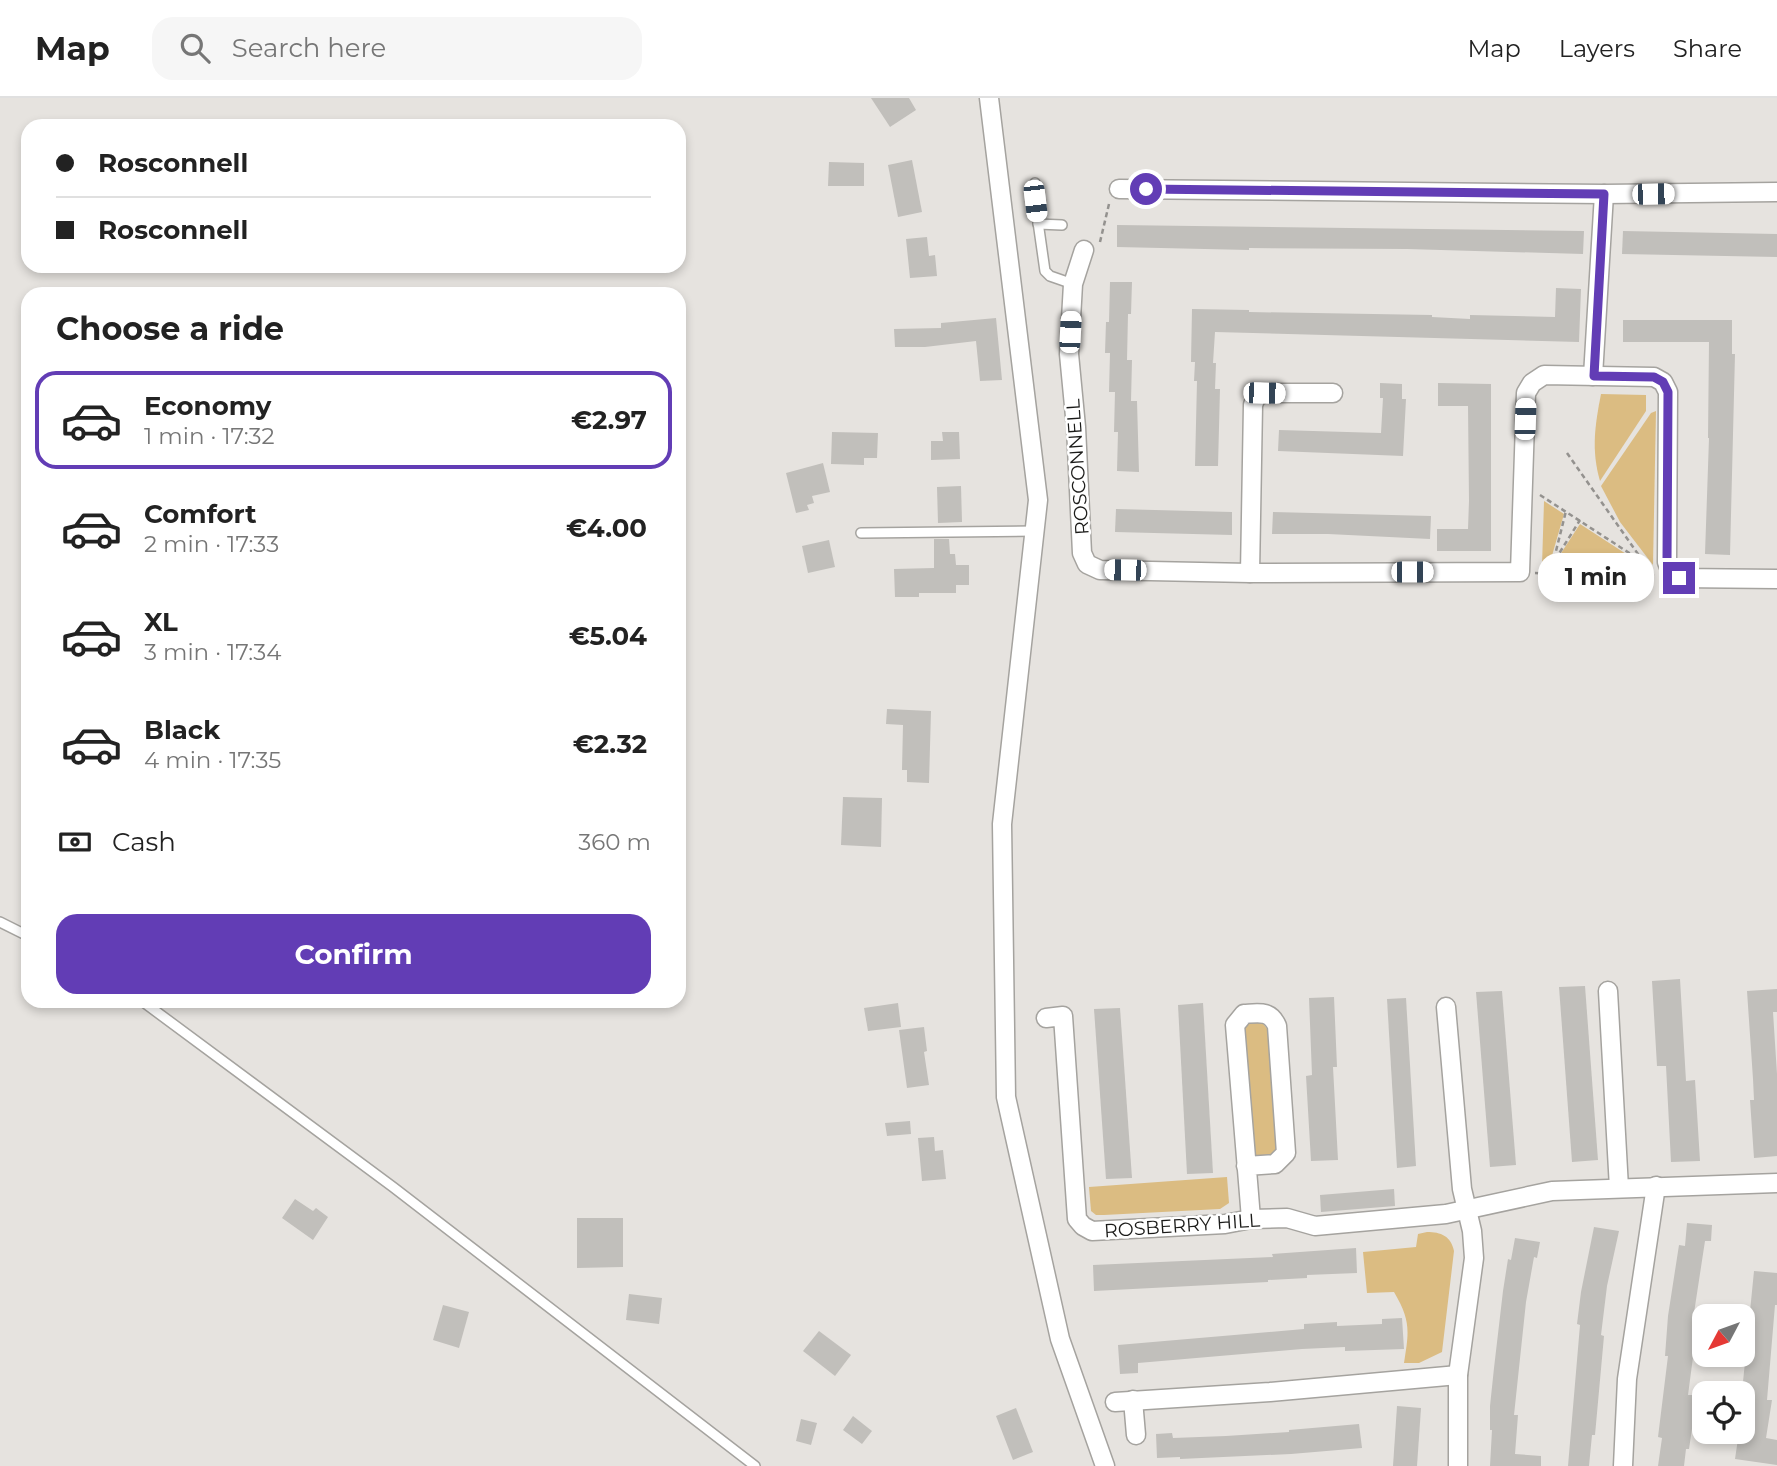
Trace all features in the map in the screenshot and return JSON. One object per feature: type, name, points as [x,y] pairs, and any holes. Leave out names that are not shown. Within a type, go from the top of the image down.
[{"type":"street","points":[[989,98],[1038,500],[1002,824],[1006,1097],[1060,1339],[1105,1466]]},
{"type":"street","points":[[1119,189],[1604,194],[1777,192]]},
{"type":"street","points":[[1594,376],[1604,194]]},
{"type":"street","name":"ROSCONNELL","points":[[1084,250],[1073,284],[1069,354],[1076,427],[1082,553],[1087,564],[1100,570],[1250,573],[1520,572]]},
{"type":"street","points":[[1520,572],[1526,393],[1532,383],[1544,375],[1654,377],[1663,382],[1668,392],[1667,562],[1671,572],[1679,578],[1777,579]]},
{"type":"street","points":[[1250,573],[1255,397],[1264,393],[1333,393]]},
{"type":"street","points":[[1608,991],[1619,1188]]},
{"type":"street","points":[[1446,1007],[1462,1189],[1468,1209],[1474,1258],[1458,1375],[1458,1466]]},
{"type":"street","points":[[1247,1166],[1275,1164],[1286,1153],[1277,1026],[1273,1018],[1265,1013],[1244,1014],[1235,1025],[1251,1219]]},
{"type":"street","name":"ROSBERRY HILL","points":[[1046,1018],[1063,1016],[1077,1219],[1093,1231],[1287,1218],[1315,1226],[1446,1214],[1552,1191],[1777,1183]]},
{"type":"street","points":[[1623,1466],[1627,1379],[1656,1186]]},
{"type":"street","points":[[1115,1402],[1270,1392],[1458,1375]]},
{"type":"street","points":[[1133,1400],[1136,1435]]},
{"type":"lane","points":[[1035,183],[1045,271],[1050,276],[1073,284]]},
{"type":"lane","points":[[1038,224],[1062,225]]},
{"type":"lane","points":[[861,533],[1035,531]]},
{"type":"lane","points":[[0,922],[21,932]]},
{"type":"lane","points":[[151,1008],[393,1187],[755,1466]]},
{"type":"path","points":[[1567,453],[1645,564],[1639,577]]},
{"type":"path","points":[[1541,495],[1643,562]]},
{"type":"path","points":[[1553,564],[1566,511]]},
{"type":"path","points":[[1554,575],[1550,568],[1580,520]]},
{"type":"path","points":[[1520,572],[1639,577],[1671,572]]},
{"type":"shaded area","points":[[1601,394],[1646,395],[1646,411],[1600,481],[1595,438]]},
{"type":"shaded area","points":[[1656,411],[1653,565],[1620,522],[1601,486],[1651,413]]},
{"type":"shaded area","points":[[1544,501],[1564,514],[1549,566],[1542,565]]},
{"type":"shaded area","points":[[1580,524],[1640,563],[1636,574],[1559,573],[1554,564]]},
{"type":"shaded area","points":[[1261,1021],[1270,1038],[1278,1147],[1272,1158],[1259,1159],[1254,1156],[1242,1029],[1250,1022]]},
{"type":"shaded area","points":[[1227,1177],[1229,1203],[1220,1209],[1104,1215],[1096,1215],[1091,1211],[1089,1187]]},
{"type":"shaded area","points":[[1427,1232],[1445,1236],[1454,1251],[1442,1352],[1419,1363],[1404,1363],[1408,1334],[1406,1319],[1394,1292],[1367,1293],[1363,1252],[1416,1247],[1418,1234]]},
{"type":"building","points":[[871,98],[909,98],[916,110],[890,127]]},
{"type":"building","points":[[912,160],[922,212],[898,217],[888,165]]},
{"type":"building","points":[[829,162],[864,163],[864,186],[828,186]]},
{"type":"building","points":[[1117,225],[1584,231],[1583,254],[1407,249],[1249,250],[1117,247]]},
{"type":"building","points":[[1623,231],[1777,234],[1777,257],[1622,254]]},
{"type":"building","points":[[927,237],[929,256],[935,255],[937,276],[910,278],[906,239]]},
{"type":"building","points":[[1110,282],[1132,282],[1127,360],[1132,360],[1131,401],[1137,401],[1139,472],[1117,471],[1115,392],[1109,392],[1110,353],[1105,353]]},
{"type":"building","points":[[1556,288],[1581,289],[1579,342],[1215,332],[1215,389],[1220,389],[1218,466],[1195,466],[1197,381],[1194,381],[1195,362],[1191,362],[1192,309],[1432,315],[1470,319],[1470,315],[1555,317]]},
{"type":"building","points":[[996,318],[1002,380],[980,381],[976,341],[925,347],[895,347],[894,329],[941,328],[941,323]]},
{"type":"building","points":[[1623,320],[1732,320],[1732,354],[1735,354],[1730,555],[1705,554],[1709,342],[1623,342]]},
{"type":"building","points":[[1380,383],[1402,384],[1402,399],[1406,399],[1403,456],[1278,451],[1279,430],[1381,433],[1383,398],[1380,398]]},
{"type":"building","points":[[1438,383],[1491,384],[1491,551],[1437,551],[1437,529],[1468,529],[1469,501],[1468,406],[1438,406]]},
{"type":"building","points":[[832,432],[878,433],[877,458],[864,458],[864,465],[831,464]]},
{"type":"building","points":[[942,432],[959,432],[960,459],[931,460],[931,441],[943,441]]},
{"type":"building","points":[[823,463],[830,492],[812,496],[814,503],[807,505],[809,510],[796,513],[786,473]]},
{"type":"building","points":[[961,486],[962,522],[938,523],[937,487]]},
{"type":"building","points":[[1116,509],[1232,512],[1232,535],[1115,532]]},
{"type":"building","points":[[1273,512],[1431,516],[1430,539],[1272,534]]},
{"type":"building","points":[[934,539],[949,539],[950,554],[955,554],[956,565],[969,565],[969,585],[956,585],[956,593],[919,593],[919,597],[895,597],[894,569],[934,568]]},
{"type":"building","points":[[829,540],[835,567],[808,573],[802,546]]},
{"type":"building","points":[[887,709],[931,711],[929,783],[907,782],[907,770],[902,770],[903,725],[886,724]]},
{"type":"building","points":[[843,797],[882,798],[881,847],[841,845]]},
{"type":"building","points":[[1680,979],[1686,1081],[1695,1080],[1700,1161],[1671,1162],[1666,1066],[1657,1066],[1652,981]]},
{"type":"building","points":[[1585,986],[1598,1160],[1572,1162],[1559,987]]},
{"type":"building","points":[[1777,989],[1777,1012],[1773,1012],[1777,1074],[1777,1156],[1754,1158],[1750,1100],[1754,1100],[1747,991]]},
{"type":"building","points":[[1502,991],[1516,1165],[1490,1167],[1476,992]]},
{"type":"building","points":[[1334,997],[1337,1067],[1333,1067],[1338,1160],[1311,1161],[1306,1076],[1312,1075],[1309,998]]},
{"type":"building","points":[[1406,998],[1416,1166],[1397,1168],[1387,999]]},
{"type":"building","points":[[898,1003],[901,1027],[868,1031],[864,1008]]},
{"type":"building","points":[[1203,1003],[1213,1173],[1187,1174],[1178,1005]]},
{"type":"building","points":[[1120,1008],[1132,1178],[1106,1179],[1094,1009]]},
{"type":"building","points":[[924,1027],[927,1051],[924,1052],[929,1085],[907,1088],[899,1030]]},
{"type":"building","points":[[910,1121],[911,1134],[887,1136],[885,1123]]},
{"type":"building","points":[[934,1137],[935,1151],[943,1150],[946,1179],[922,1181],[918,1138]]},
{"type":"building","points":[[1394,1189],[1395,1206],[1321,1212],[1320,1195]]},
{"type":"building","points":[[295,1199],[313,1211],[316,1208],[328,1217],[313,1240],[282,1218]]},
{"type":"building","points":[[577,1218],[623,1218],[623,1267],[577,1268]]},
{"type":"building","points":[[1687,1223],[1712,1225],[1711,1241],[1705,1241],[1695,1304],[1692,1304],[1692,1365],[1688,1395],[1692,1395],[1692,1429],[1689,1449],[1686,1449],[1684,1466],[1658,1466],[1662,1438],[1658,1437],[1668,1356],[1665,1356],[1668,1316],[1679,1245],[1685,1246]]},
{"type":"building","points":[[1594,1227],[1619,1231],[1607,1286],[1595,1435],[1592,1435],[1589,1466],[1568,1466],[1580,1325],[1577,1324]]},
{"type":"building","points":[[1515,1238],[1540,1242],[1537,1258],[1534,1257],[1526,1302],[1514,1415],[1518,1415],[1515,1454],[1541,1456],[1541,1466],[1490,1466],[1490,1406],[1494,1368],[1508,1259],[1511,1260]]},
{"type":"building","points":[[1356,1248],[1357,1273],[1307,1275],[1307,1278],[1268,1282],[1094,1291],[1093,1265],[1273,1257],[1272,1254]]},
{"type":"building","points":[[1754,1271],[1777,1273],[1777,1305],[1767,1400],[1772,1400],[1766,1438],[1777,1440],[1777,1465],[1735,1459],[1737,1444],[1755,1444],[1755,1381],[1743,1381],[1744,1367],[1755,1367],[1755,1304],[1751,1304]]},
{"type":"building","points":[[629,1294],[662,1298],[659,1324],[626,1320]]},
{"type":"building","points":[[443,1305],[469,1312],[459,1348],[433,1340]]},
{"type":"building","points":[[1402,1318],[1404,1349],[1302,1349],[1138,1363],[1138,1373],[1120,1374],[1118,1345],[1304,1329],[1304,1324],[1382,1324],[1382,1319]]},
{"type":"building","points":[[819,1331],[851,1355],[835,1376],[803,1351]]},
{"type":"building","points":[[1397,1406],[1421,1408],[1417,1466],[1393,1466]]},
{"type":"building","points":[[1016,1408],[1033,1452],[1013,1460],[996,1416]]},
{"type":"building","points":[[853,1416],[872,1431],[862,1444],[843,1430]]},
{"type":"building","points":[[801,1419],[817,1423],[811,1445],[796,1441]]},
{"type":"building","points":[[1359,1424],[1362,1448],[1291,1454],[1157,1458],[1156,1434],[1172,1433],[1173,1438],[1226,1436]]},
{"type":"route","points":[[1146,189],[1604,194],[1594,376],[1654,377],[1663,382],[1668,392],[1667,562],[1671,572],[1679,578]]}]
